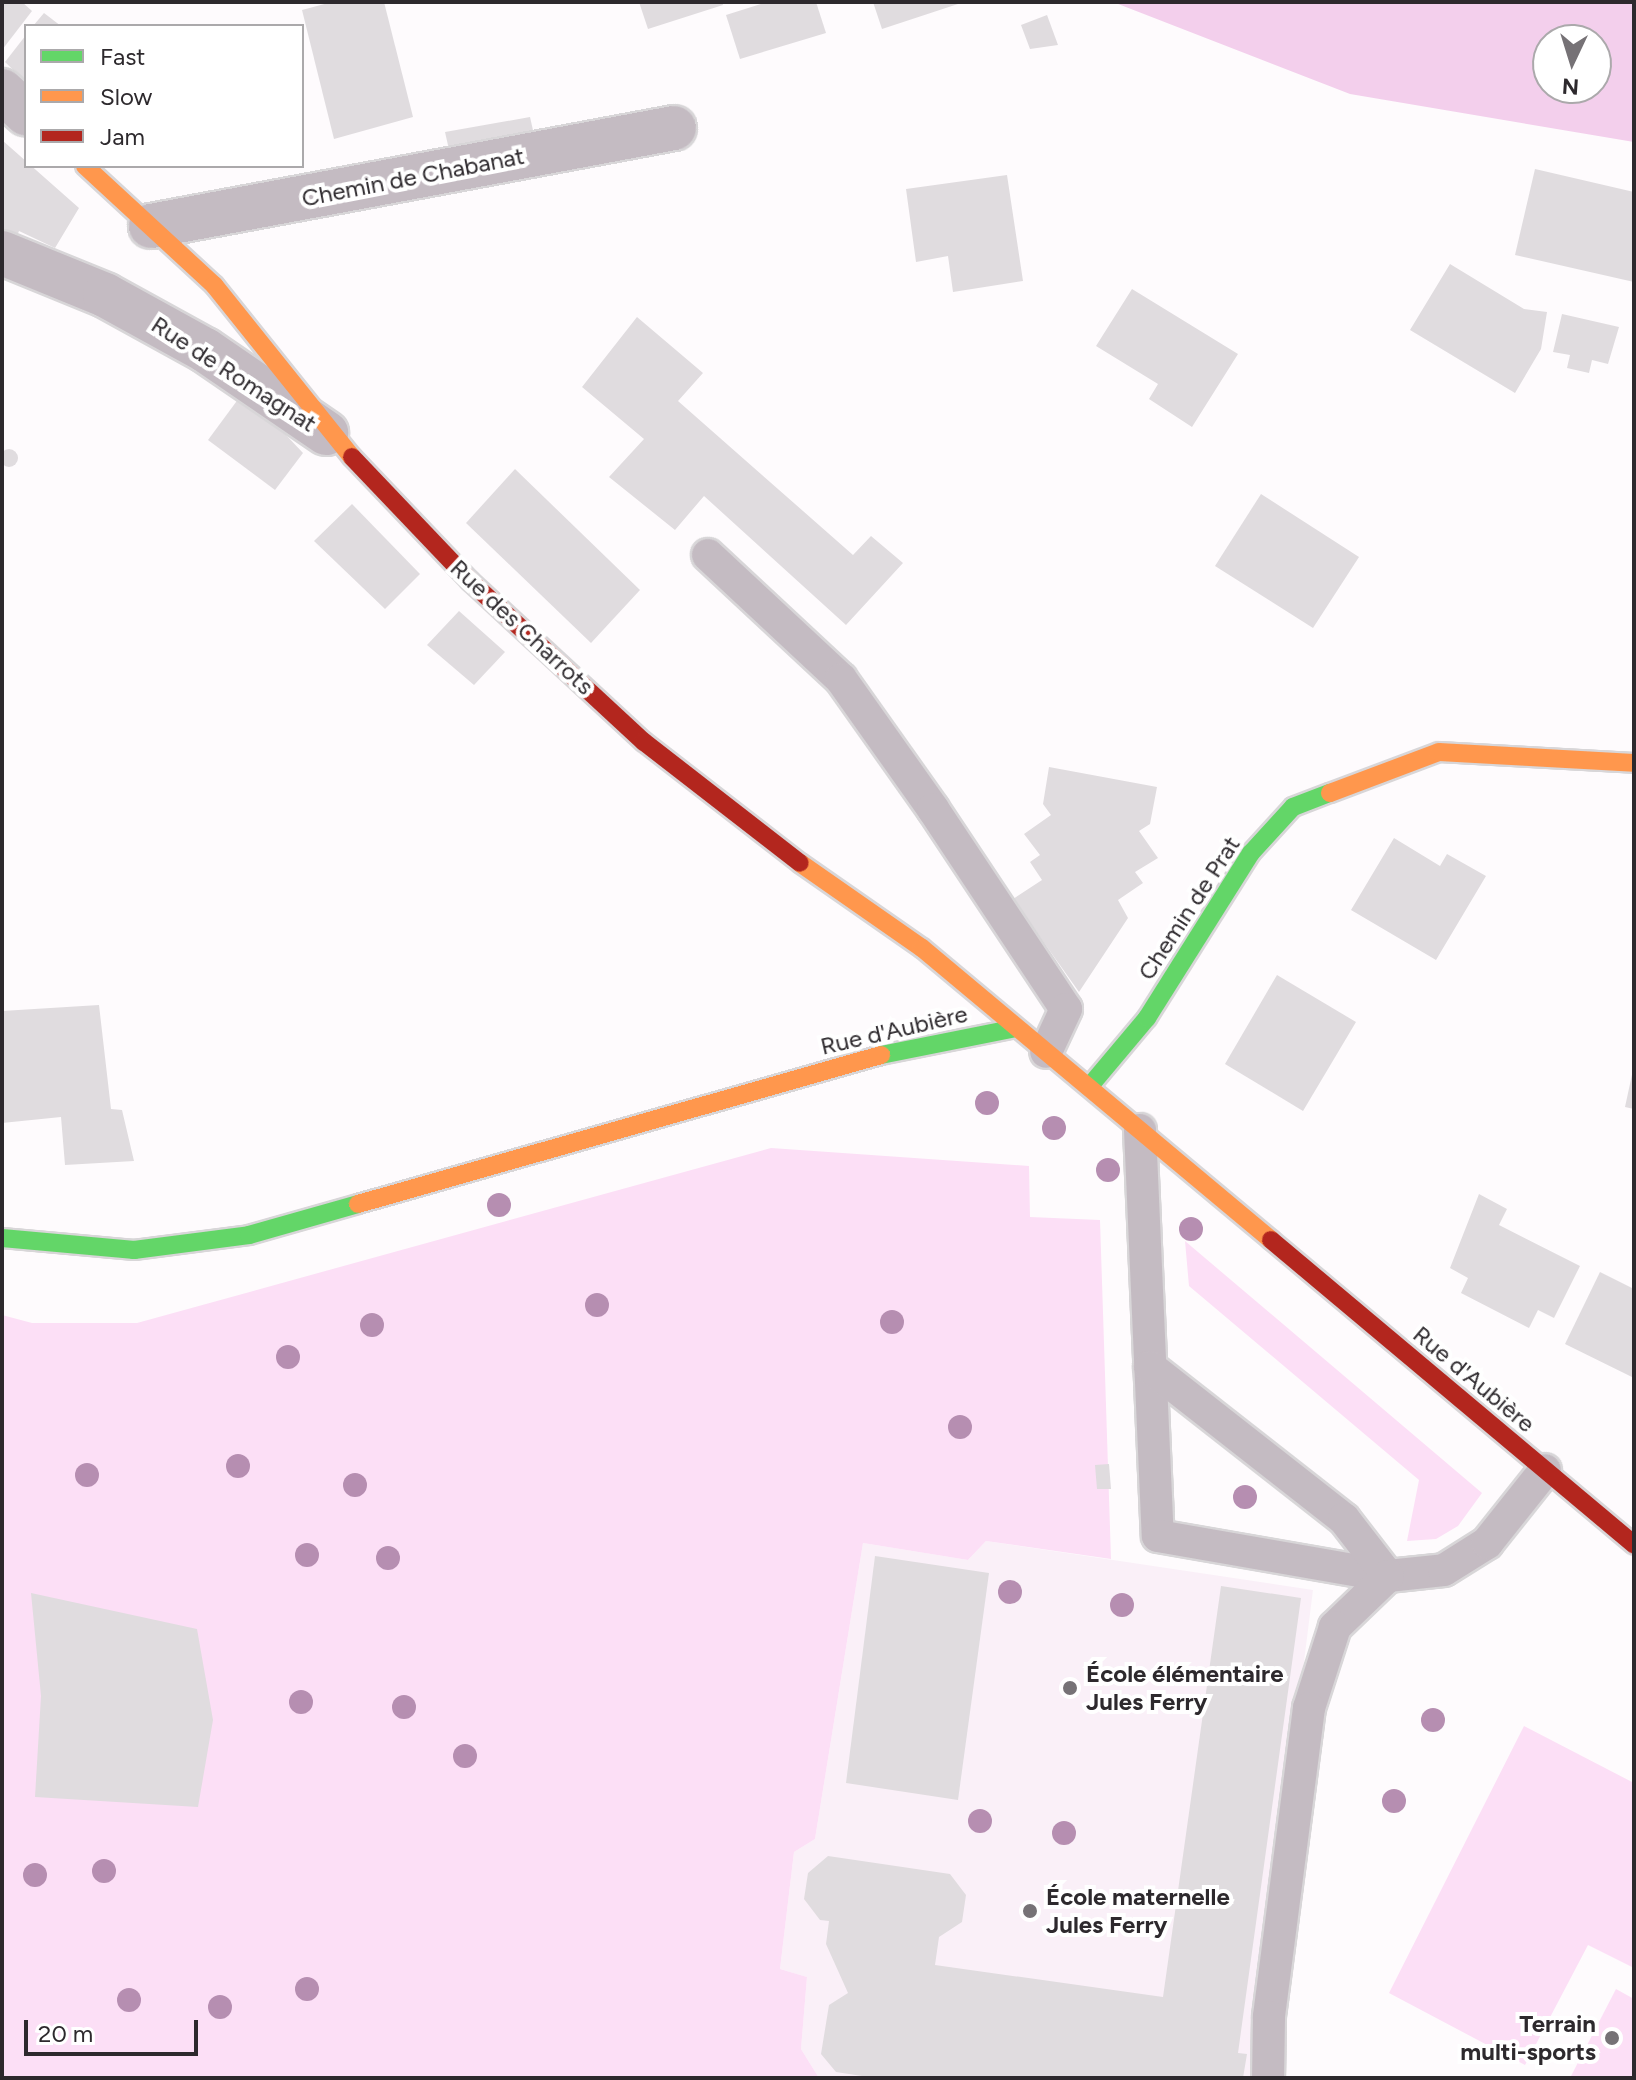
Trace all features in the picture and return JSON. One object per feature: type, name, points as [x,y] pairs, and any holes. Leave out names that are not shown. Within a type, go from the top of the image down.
[{"type":"street","points":[[2,91],[24,111]]},
{"type":"street","name":"Chemin de Chabanat","points":[[151,226],[674,128]]},
{"type":"street","name":"Rue des Charrots","points":[[87,168],[214,285],[334,438],[470,581],[644,742],[783,851],[922,948],[1016,1028]]},
{"type":"street","name":"Rue de Romagnat","points":[[2,253],[105,295],[205,350],[334,438]]},
{"type":"street","name":"Chemin de Prat","points":[[1089,1087],[1147,1018],[1251,853],[1293,807],[1439,752],[1634,763]]},
{"type":"street","name":"Rue d'Aubière","points":[[2,1238],[134,1250],[249,1235],[913,1046],[1016,1028],[1634,1545]]},
{"type":"lane","points":[[708,555],[841,679],[933,809],[1066,1009],[1046,1052]]},
{"type":"lane","points":[[1140,1130],[1158,1536],[1388,1576],[1444,1570],[1487,1543],[1545,1470]]},
{"type":"lane","points":[[1150,1367],[1344,1519],[1388,1576]]},
{"type":"lane","points":[[1268,2078],[1269,2017],[1309,1708],[1335,1627],[1388,1576]]},
{"type":"shaded area","points":[[1113,2],[1634,2],[1634,142],[1350,94]]},
{"type":"shaded area","points":[[771,1148],[1029,1166],[1030,1217],[1100,1220],[1111,1559],[986,1541],[968,1560],[863,1543],[815,1839],[794,1852],[780,1969],[807,1977],[801,2049],[819,2078],[2,2078],[2,1315],[32,1323],[137,1323]]},
{"type":"shaded area","points":[[1185,1241],[1482,1493],[1458,1526],[1436,1539],[1407,1541],[1419,1480],[1189,1286]]},
{"type":"shaded area","points":[[986,1541],[1313,1590],[1252,2078],[819,2078],[801,2049],[807,1977],[780,1969],[794,1852],[815,1839],[863,1543],[968,1560]]},
{"type":"shaded area","points":[[1524,1726],[1634,1783],[1634,1968],[1588,1945],[1525,2065],[1389,1993]]},
{"type":"shaded area","name":"Terrain multi-sports","points":[[1616,1989],[1634,1999],[1634,2078],[1570,2078]]},
{"type":"building","points":[[2,2],[22,2],[32,11],[2,50]]},
{"type":"building","points":[[332,2],[384,2],[413,117],[334,139],[302,10]]},
{"type":"building","points":[[639,2],[722,2],[723,5],[648,29]]},
{"type":"building","points":[[767,2],[816,2],[826,33],[740,59],[726,15]]},
{"type":"building","points":[[873,2],[961,2],[961,3],[882,29]]},
{"type":"building","points":[[44,13],[58,24],[35,24]]},
{"type":"building","points":[[1047,15],[1058,45],[1030,49],[1021,25]]},
{"type":"building","points":[[24,38],[24,80],[5,62]]},
{"type":"building","points":[[530,117],[537,148],[452,163],[445,132]]},
{"type":"building","points":[[2,140],[24,159],[24,168],[34,168],[79,208],[55,248],[19,231],[16,239],[2,231]]},
{"type":"building","points":[[1535,169],[1634,192],[1634,282],[1515,255]]},
{"type":"building","points":[[1007,175],[1023,281],[953,292],[948,256],[916,262],[906,189]]},
{"type":"building","points":[[1450,264],[1524,309],[1547,312],[1541,349],[1515,393],[1410,330]]},
{"type":"building","points":[[1132,289],[1238,354],[1192,427],[1149,399],[1158,384],[1096,346]]},
{"type":"building","points":[[1562,314],[1619,327],[1608,364],[1592,360],[1589,373],[1567,368],[1570,355],[1553,352]]},
{"type":"building","points":[[637,317],[703,373],[678,401],[853,555],[871,536],[903,563],[846,625],[704,496],[675,530],[609,477],[644,439],[582,387]]},
{"type":"building","points":[[239,398],[270,418],[303,453],[275,490],[208,440]]},
{"type":"building","points":[[9,449],[18,458],[9,467],[0,458]]},
{"type":"building","points":[[515,469],[640,590],[591,643],[466,523]]},
{"type":"building","points":[[1261,494],[1359,557],[1313,628],[1215,566]]},
{"type":"building","points":[[352,504],[420,574],[385,609],[314,541]]},
{"type":"building","points":[[459,611],[505,652],[474,685],[427,645]]},
{"type":"building","points":[[1049,767],[1157,787],[1150,824],[1139,831],[1158,858],[1135,872],[1143,883],[1118,900],[1128,918],[1079,992],[1013,899],[1042,880],[1030,862],[1040,855],[1024,834],[1051,815],[1043,804]]},
{"type":"building","points":[[1394,838],[1440,866],[1447,854],[1486,876],[1436,960],[1351,910]]},
{"type":"building","points":[[1277,975],[1356,1022],[1303,1111],[1225,1064]]},
{"type":"building","points":[[99,1005],[111,1109],[122,1110],[134,1161],[65,1165],[61,1117],[2,1123],[2,1011]]},
{"type":"building","points":[[1634,1070],[1634,1109],[1625,1107]]},
{"type":"building","points":[[1479,1194],[1507,1209],[1499,1225],[1580,1266],[1554,1318],[1538,1310],[1529,1328],[1461,1293],[1468,1278],[1450,1268]]},
{"type":"building","points":[[1600,1272],[1634,1289],[1634,1378],[1565,1344]]},
{"type":"building","points":[[1109,1464],[1111,1489],[1097,1489],[1095,1465]]},
{"type":"building","points":[[875,1556],[989,1573],[958,1800],[846,1783]]},
{"type":"building","points":[[1221,1586],[1301,1598],[1238,2053],[1247,2054],[1243,2078],[875,2078],[836,2072],[821,2054],[829,2005],[848,1993],[826,1944],[829,1921],[820,1920],[804,1899],[808,1873],[828,1856],[950,1874],[966,1895],[962,1922],[939,1937],[935,1965],[1163,1997]]},
{"type":"building","points":[[31,1593],[197,1629],[213,1720],[198,1807],[35,1797],[41,1696]]},
{"type":"traffic: fast","points":[[1089,1087],[1147,1018],[1251,853],[1293,807],[1330,793]]},
{"type":"traffic: fast","points":[[881,1055],[1016,1028]]},
{"type":"traffic: fast","points":[[2,1238],[134,1250],[249,1235],[358,1204]]},
{"type":"traffic: slow","points":[[87,168],[214,285],[352,457]]},
{"type":"traffic: slow","points":[[1330,793],[1439,752],[1634,763]]},
{"type":"traffic: slow","points":[[800,863],[922,948],[1271,1240]]},
{"type":"traffic: slow","points":[[358,1204],[881,1055]]},
{"type":"traffic: jam","points":[[352,457],[470,581],[644,742],[800,863]]},
{"type":"traffic: jam","points":[[1271,1240],[1634,1545]]},
{"type":"place","name":"École élémentaire Jules Ferry","points":[[1070,1688]]},
{"type":"place","name":"École maternelle Jules Ferry","points":[[1030,1911]]},
{"type":"place","name":"Terrain multi-sports","points":[[1612,2038]]}]
